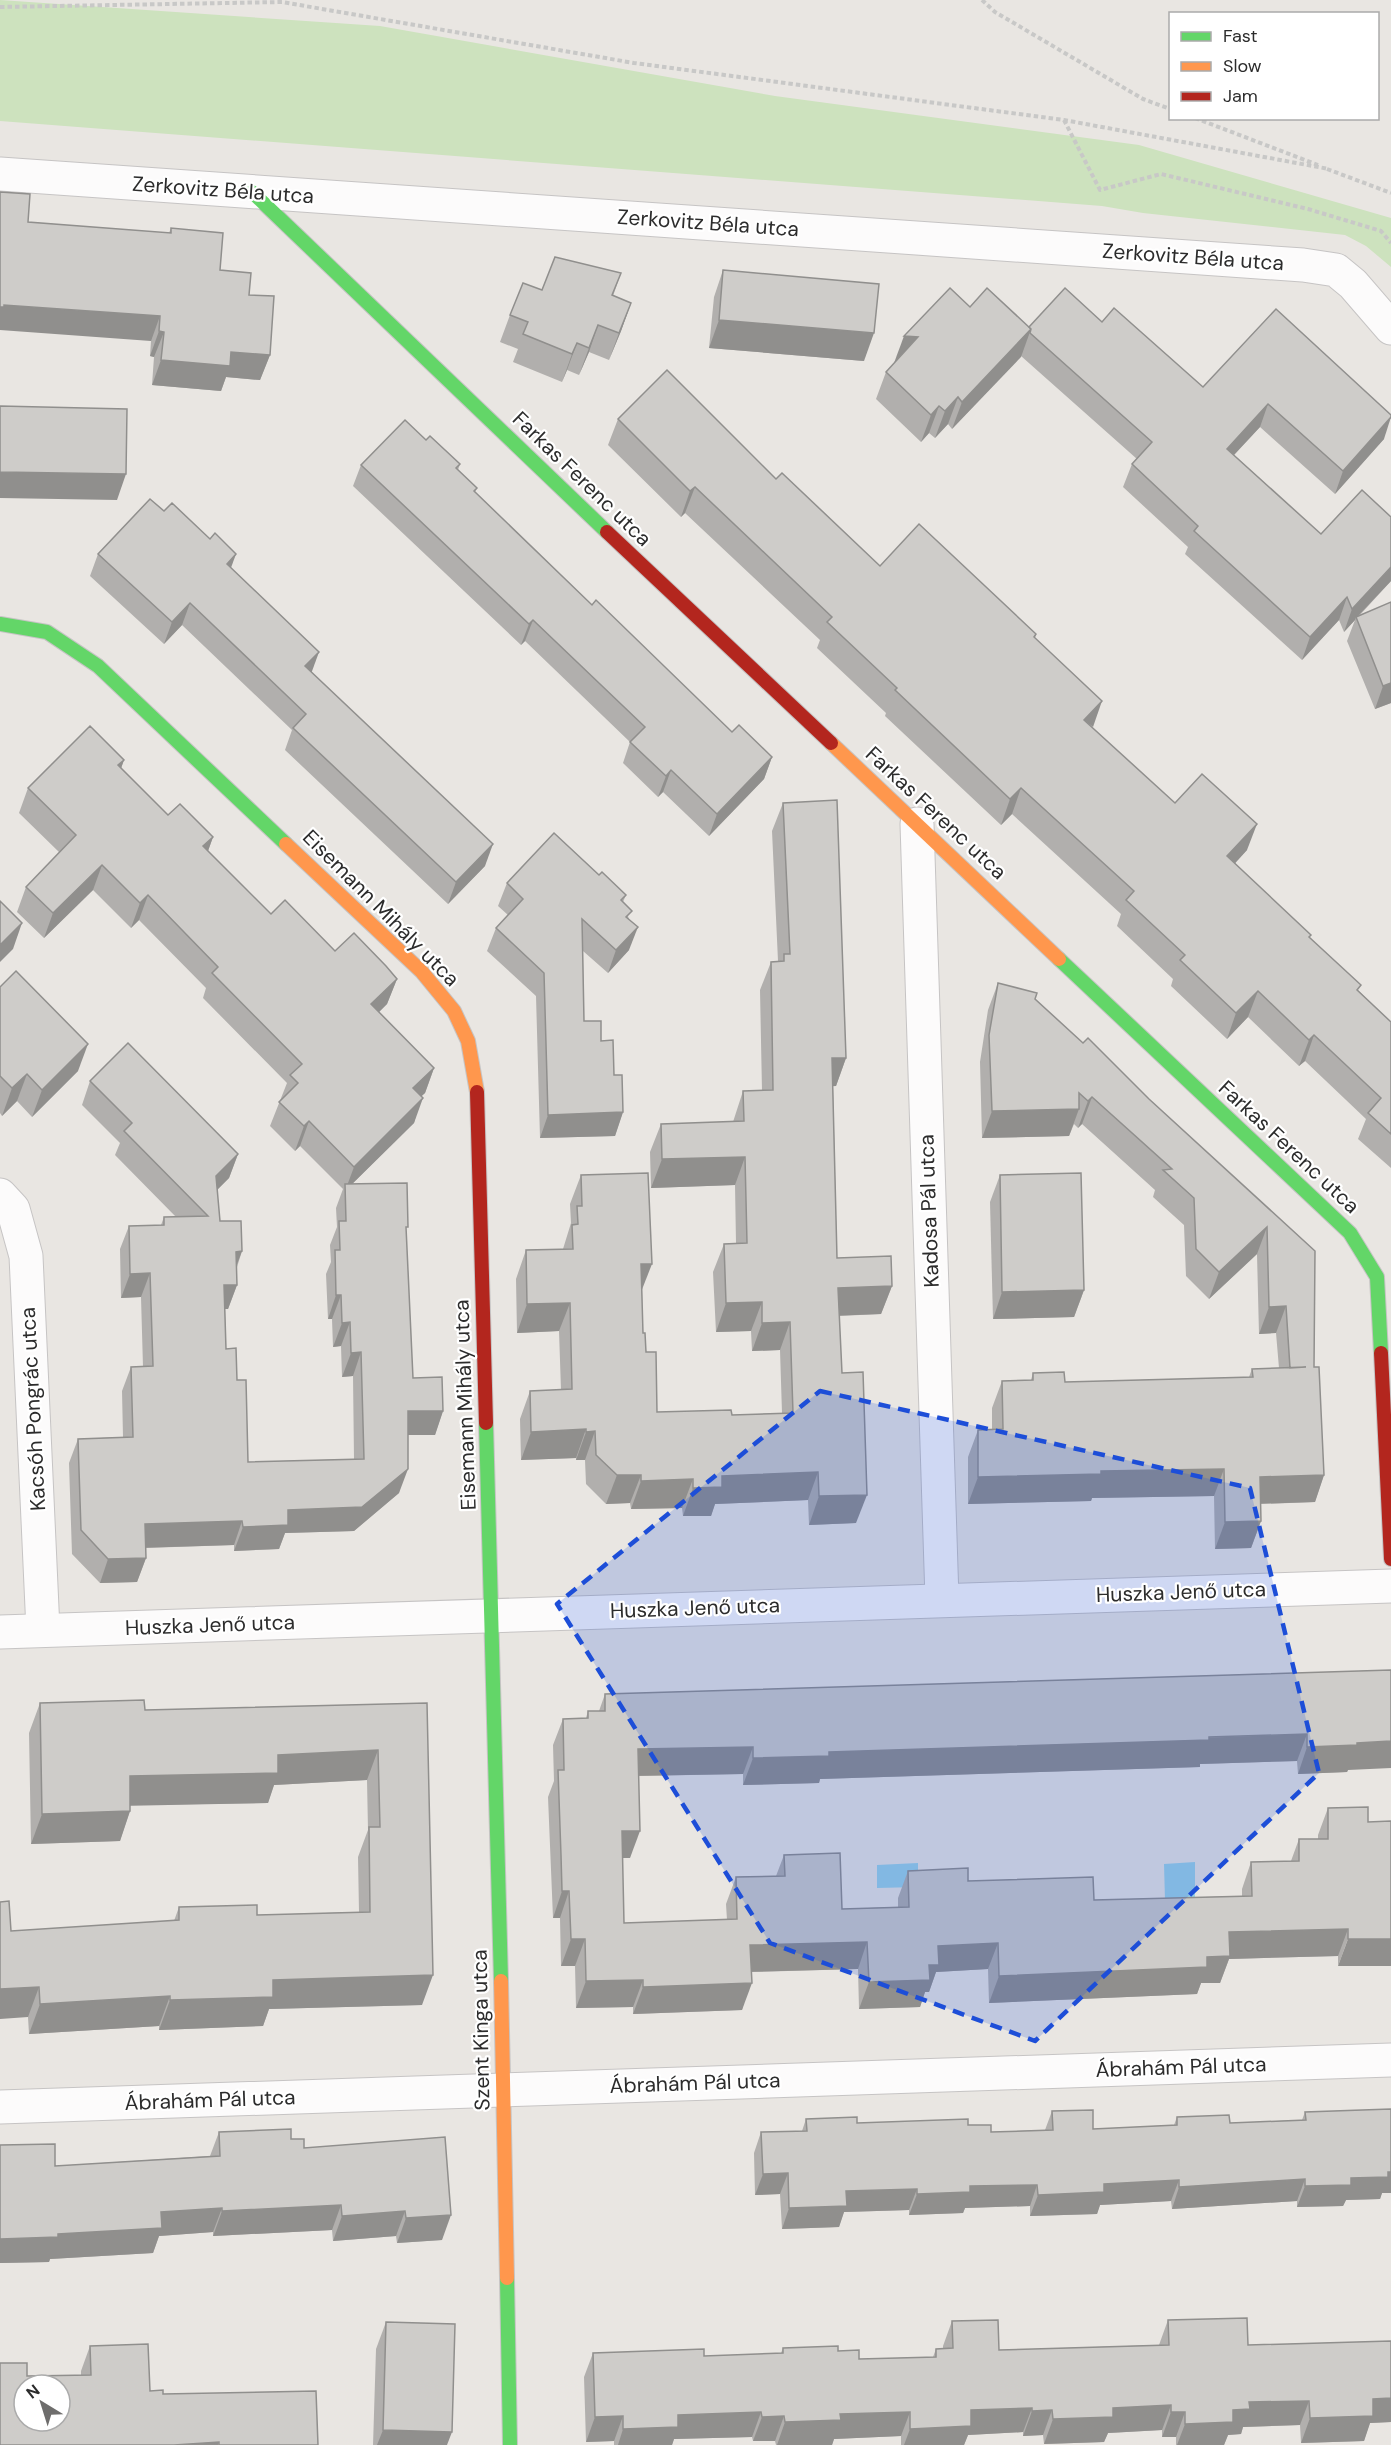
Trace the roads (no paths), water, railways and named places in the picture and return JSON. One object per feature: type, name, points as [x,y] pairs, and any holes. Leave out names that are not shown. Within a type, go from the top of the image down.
[{"type":"street","name":"Zerkovitz Béla utca","points":[[0,174],[1303,265],[1336,270],[1353,284],[1391,328]]},
{"type":"street","name":"Farkas Ferenc utca","points":[[252,192],[587,513],[1350,1233],[1377,1277],[1391,1559]]},
{"type":"street","name":"Eisemann Mihály utca","points":[[0,624],[47,632],[98,666],[422,972],[454,1011],[468,1041],[477,1081],[491,1615]]},
{"type":"street","name":"Kadosa Pál utca","points":[[917,824],[942,1599]]},
{"type":"street","name":"Kacsóh Pongrác utca","points":[[0,1195],[13,1209],[26,1256],[43,1630]]},
{"type":"street","name":"Huszka Jenő utca","points":[[0,1632],[942,1599],[1391,1586]]},
{"type":"street","name":"Szent Kinga utca","points":[[491,1615],[504,2090],[510,2445]]},
{"type":"street","name":"Ábrahám Pál utca","points":[[0,2107],[1391,2060]]},
{"type":"water","points":[[1195,1862],[1195,1899],[1165,1900],[1164,1864]]},
{"type":"water","points":[[918,1863],[918,1887],[877,1888],[877,1865]]}]
